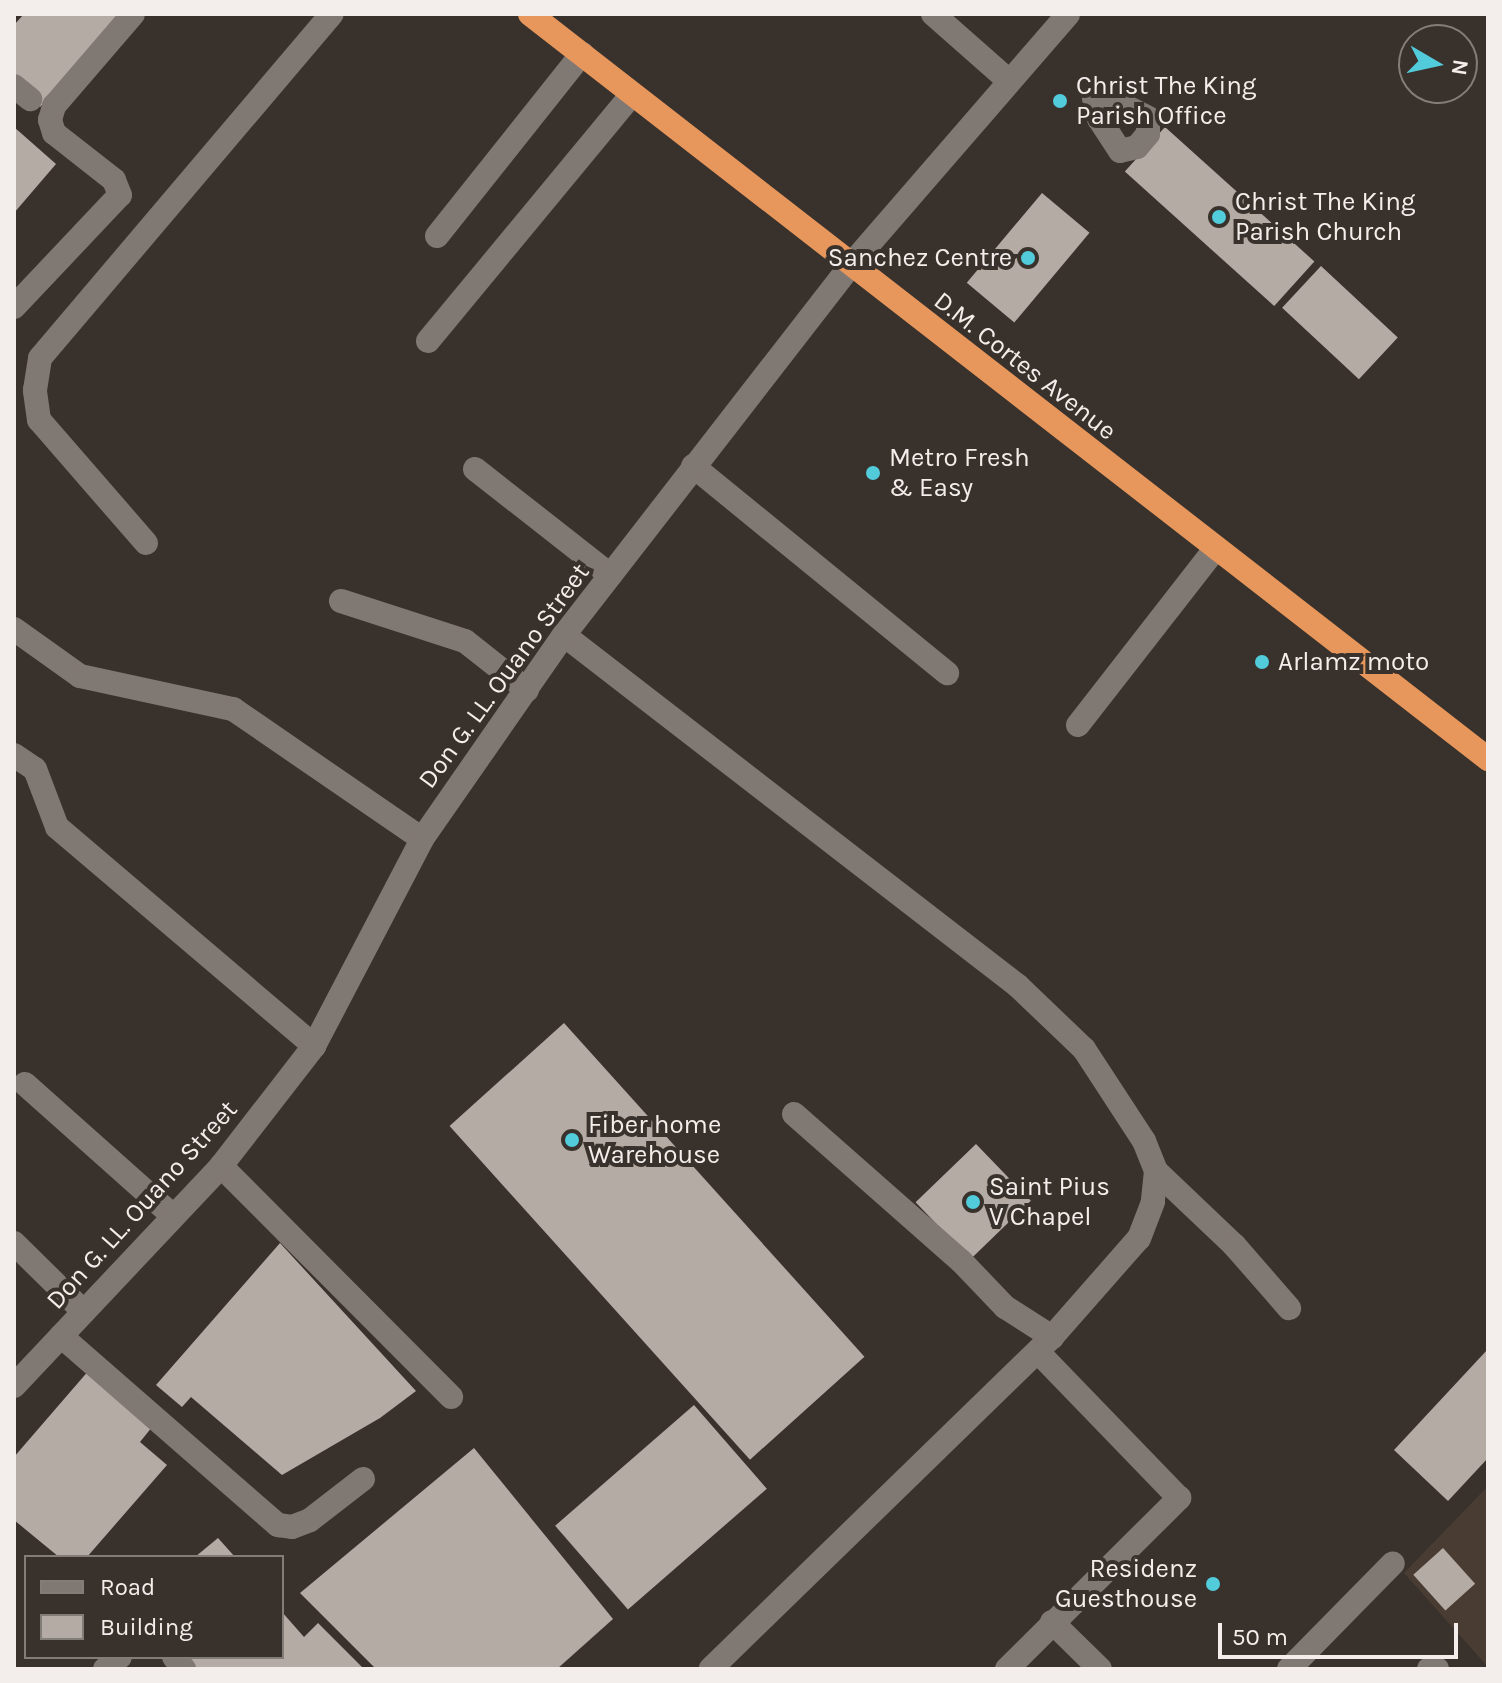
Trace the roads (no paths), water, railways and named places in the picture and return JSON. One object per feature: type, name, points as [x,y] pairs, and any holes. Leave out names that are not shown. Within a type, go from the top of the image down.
[{"type":"highway","name":"D.M. Cortes Avenue","points":[[530,14],[1215,549],[1487,756]]},
{"type":"street","points":[[14,307],[120,195],[114,180],[54,133],[36,99],[133,14]]},
{"type":"street","points":[[146,543],[39,420],[35,390],[40,358],[332,14]]},
{"type":"street","points":[[933,14],[1009,81]]},
{"type":"street","name":"Don G. LL. Ouano Street","points":[[14,1386],[221,1166],[314,1046],[422,839],[564,635],[850,266],[1068,14]]},
{"type":"street","points":[[437,236],[582,54]]},
{"type":"street","points":[[428,341],[632,94]]},
{"type":"street","points":[[1107,110],[1127,128]]},
{"type":"street","points":[[693,466],[947,673]]},
{"type":"street","points":[[475,469],[610,575]]},
{"type":"street","points":[[1078,725],[1215,549]]},
{"type":"street","points":[[341,601],[465,641],[527,690]]},
{"type":"street","points":[[14,629],[80,676],[233,709],[422,839]]},
{"type":"street","points":[[564,635],[1018,986],[1084,1049],[1144,1141],[1156,1171],[1234,1245],[1289,1308]]},
{"type":"street","points":[[14,755],[35,769],[57,827],[314,1046]]},
{"type":"street","points":[[25,1084],[173,1216]]},
{"type":"street","points":[[794,1114],[961,1261],[1045,1344],[1179,1498],[1007,1669]]},
{"type":"street","points":[[221,1166],[451,1397]]},
{"type":"street","points":[[711,1669],[1045,1344],[1139,1238],[1153,1202],[1156,1171]]},
{"type":"street","points":[[14,1243],[84,1312]]},
{"type":"street","points":[[61,1336],[278,1525],[292,1527],[310,1520],[363,1479]]},
{"type":"street","points":[[1289,1669],[1393,1563]]},
{"type":"street","points":[[1052,1622],[1100,1669]]},
{"type":"street","points":[[1429,1669],[1437,1669]]},
{"type":"place","name":"Christ The King Parish Office","points":[[1060,101]]},
{"type":"place","name":"Christ The King Parish Church","points":[[1219,217]]},
{"type":"place","name":"Sanchez Centre","points":[[1028,258]]},
{"type":"place","name":"Metro Fresh & Easy","points":[[873,473]]},
{"type":"place","name":"Arlamz moto","points":[[1262,662]]},
{"type":"place","name":"Fiber home Warehouse","points":[[572,1140]]},
{"type":"place","name":"Saint Pius V Chapel","points":[[973,1202]]},
{"type":"place","name":"Residenz Guesthouse","points":[[1213,1584]]}]
